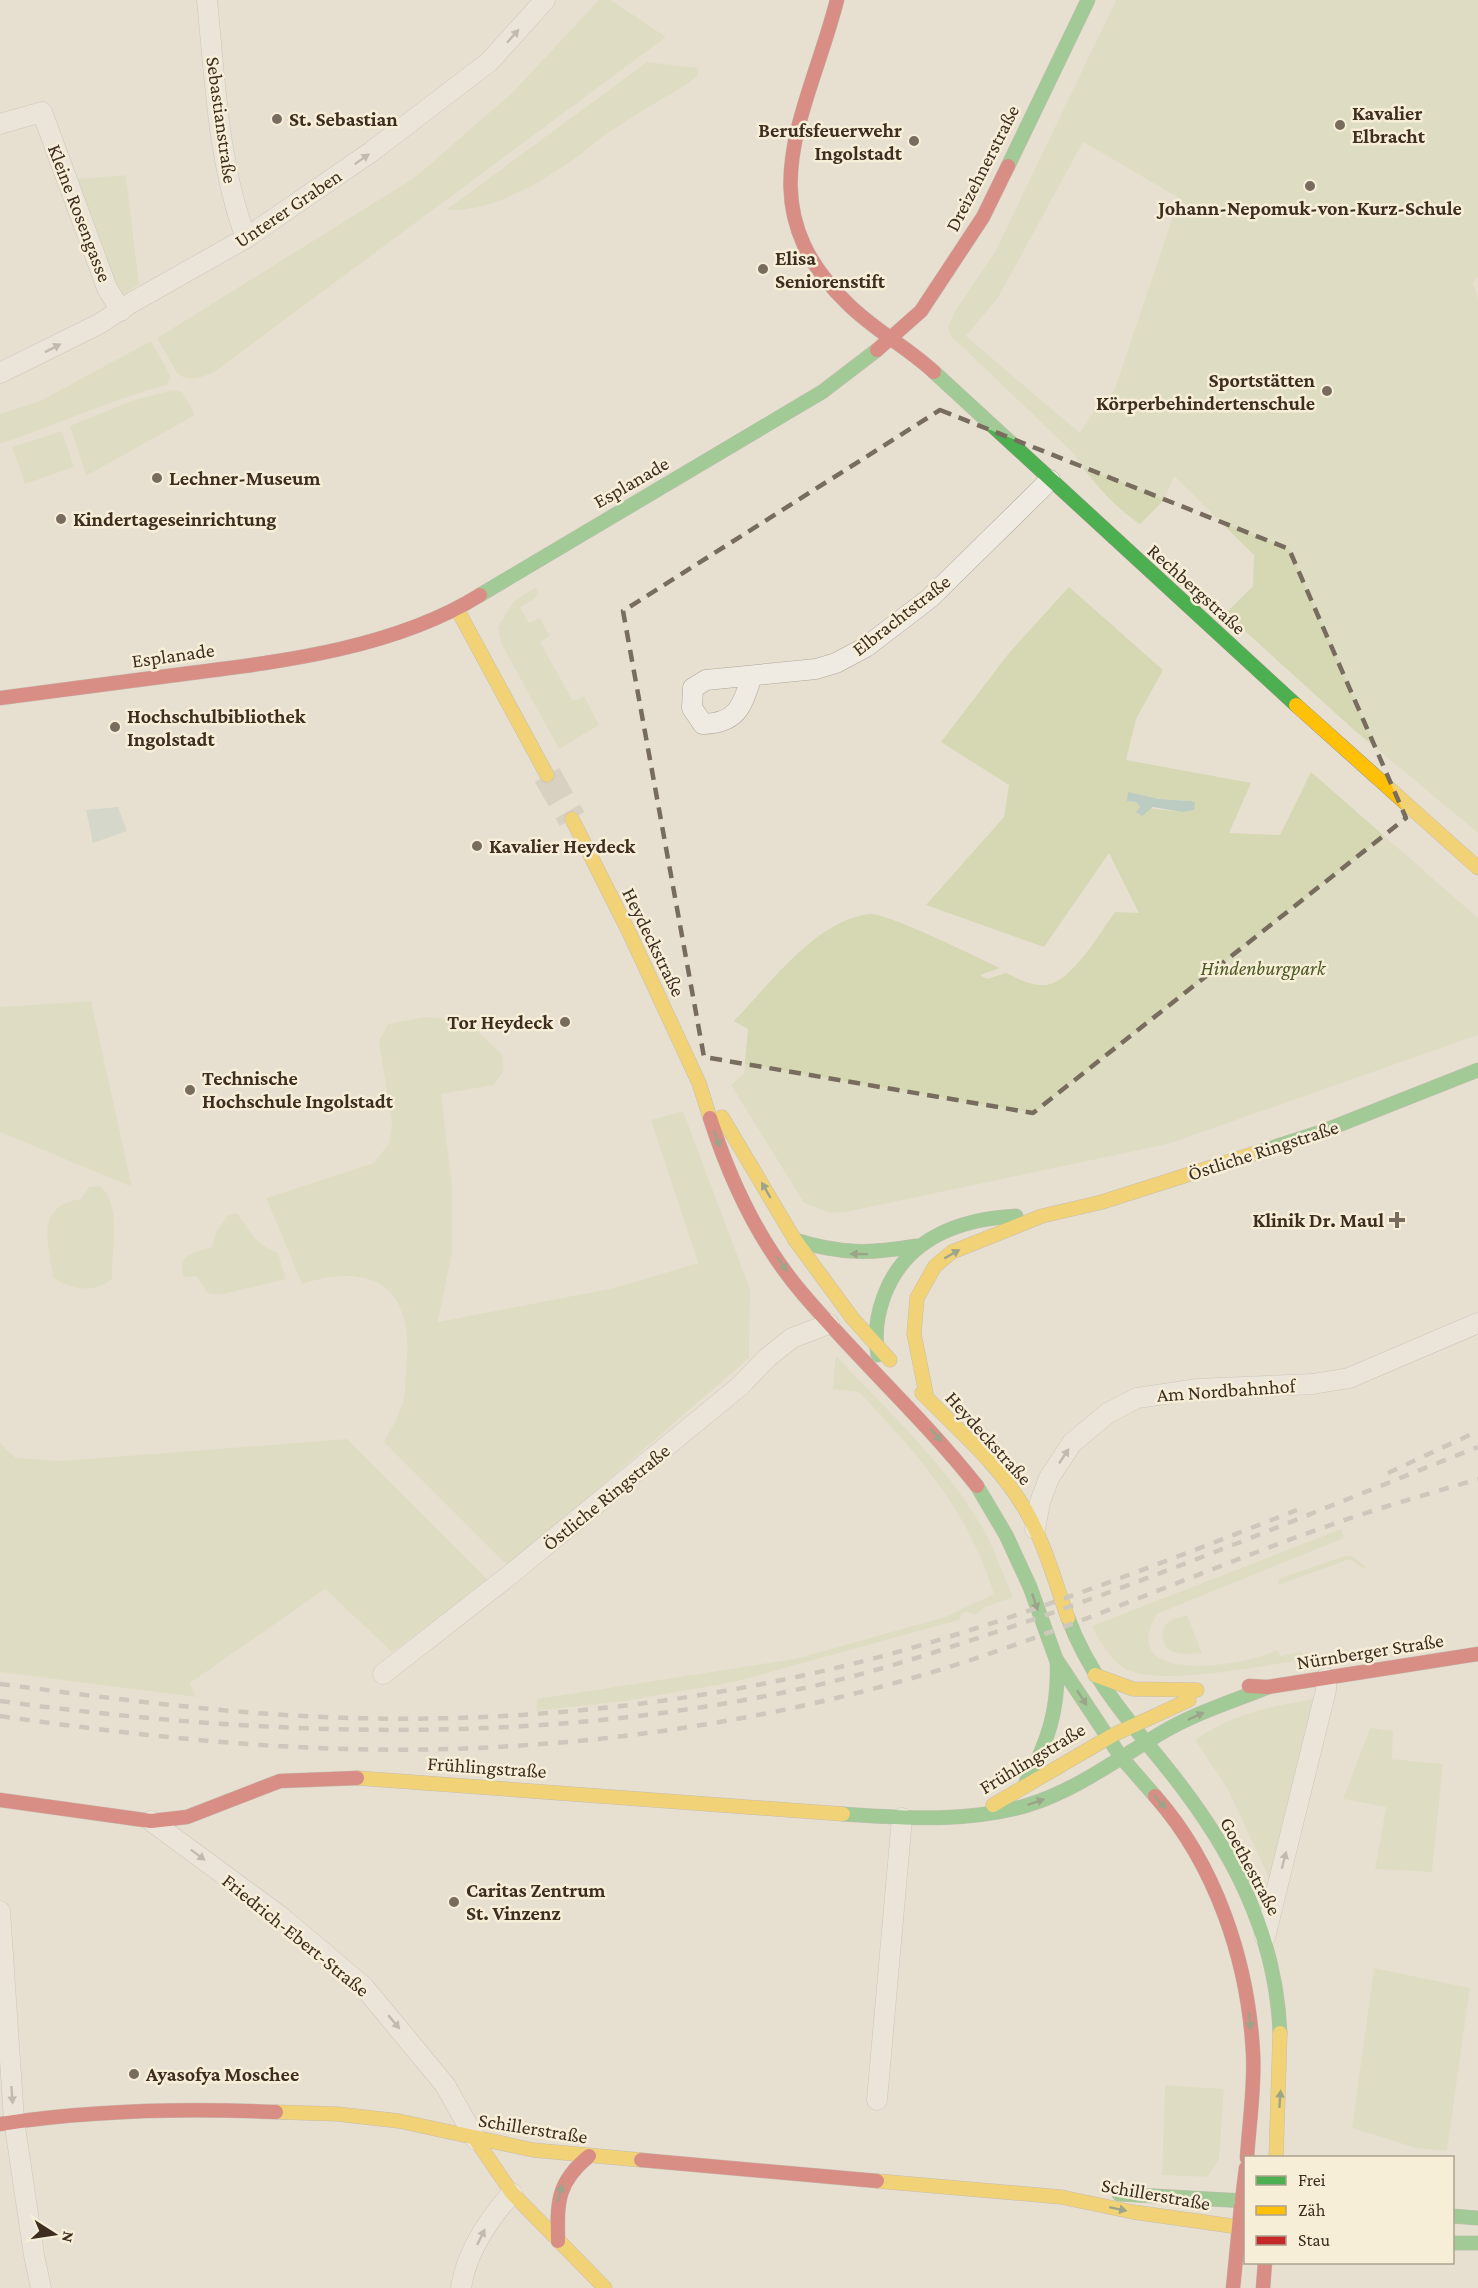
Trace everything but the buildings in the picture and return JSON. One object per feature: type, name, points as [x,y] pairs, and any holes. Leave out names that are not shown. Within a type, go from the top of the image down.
[{"type":"street","name":"Sebastianstraße","points":[[207,0],[223,143],[235,209],[246,238]]},
{"type":"street","points":[[837,0],[795,147],[789,203],[795,231],[813,265],[842,299],[890,339]]},
{"type":"street","name":"Dreizehnerstraße","points":[[890,339],[921,311],[982,217],[1088,0]]},
{"type":"street","name":"Unterer Graben","points":[[0,374],[121,311],[131,303],[246,238],[371,152],[489,62],[533,4]]},
{"type":"street","name":"Kleine Rosengasse","points":[[0,124],[42,112],[107,288],[121,311]]},
{"type":"street","name":"Rechbergstraße","points":[[890,339],[921,360],[1478,868]]},
{"type":"street","name":"Esplanade","points":[[0,698],[299,659],[374,639],[457,609],[536,560],[779,419],[856,368],[890,339]]},
{"type":"street","name":"Elbrachtstraße","points":[[752,676],[816,669],[836,663],[866,647],[930,598],[1050,480]]},
{"type":"street","points":[[457,609],[547,775]]},
{"type":"street","name":"Heydeckstraße","points":[[572,819],[699,1083],[732,1133],[795,1240],[853,1319]]},
{"type":"street","name":"Östliche Ringstraße","points":[[906,1305],[934,1266],[952,1252],[1042,1216],[1102,1202],[1322,1132],[1478,1070]]},
{"type":"street","name":"Heydeckstraße","points":[[699,1083],[718,1143],[741,1197],[767,1243],[802,1293],[829,1324],[954,1455],[978,1485],[1006,1534],[1030,1587],[1056,1659],[1107,1736]]},
{"type":"street","name":"Östliche Ringstraße","points":[[879,1312],[889,1280],[916,1246],[942,1230],[995,1216],[1042,1216]]},
{"type":"street","points":[[795,1240],[828,1251],[864,1255],[916,1246]]},
{"type":"street","points":[[829,1324],[906,1305]]},
{"type":"street","name":"Heydeckstraße","points":[[906,1305],[927,1398],[1004,1478],[1035,1529],[1080,1647],[1095,1675],[1131,1724]]},
{"type":"street","name":"Heydeckstraße","points":[[879,1312],[876,1346],[881,1365],[896,1393]]},
{"type":"street","points":[[853,1319],[927,1398]]},
{"type":"street","name":"Am Nordbahnhof","points":[[1035,1529],[1040,1502],[1049,1478],[1072,1443],[1108,1413],[1137,1398],[1198,1389],[1313,1384],[1349,1378],[1478,1323]]},
{"type":"street","name":"Östliche Ringstraße","points":[[383,1674],[506,1578],[740,1386],[767,1358],[792,1338],[829,1324]]},
{"type":"street","name":"Nürnberger Straße","points":[[1131,1724],[1210,1692],[1245,1686],[1268,1687],[1478,1654]]},
{"type":"street","points":[[1024,1785],[1041,1759],[1051,1732],[1059,1697],[1056,1659]]},
{"type":"street","points":[[1095,1675],[1133,1689],[1210,1692]]},
{"type":"street","points":[[1265,1937],[1326,1690],[1326,1678]]},
{"type":"street","name":"Nürnberger Straße","points":[[1144,1742],[1209,1710],[1268,1687]]},
{"type":"street","name":"Frühlingstraße","points":[[978,1814],[1107,1736],[1131,1724]]},
{"type":"street","name":"Goethestraße","points":[[1131,1724],[1180,1784],[1220,1842],[1249,1896],[1265,1937],[1280,2031],[1281,2078],[1275,2156]]},
{"type":"street","points":[[1107,1736],[1121,1758],[1169,1812],[1205,1871],[1230,1929],[1248,1999],[1253,2055],[1246,2156]]},
{"type":"street","name":"Frühlingstraße","points":[[0,1800],[151,1821],[187,1817],[280,1781],[361,1778],[934,1819],[978,1814],[1043,1800],[1121,1758],[1144,1742]]},
{"type":"street","points":[[878,2100],[902,1818]]},
{"type":"street","name":"Friedrich-Ebert-Straße","points":[[151,1821],[280,1916],[364,1987],[445,2085],[476,2140],[512,2193],[605,2288]]},
{"type":"street","points":[[0,1911],[7,2122],[41,2288]]},
{"type":"street","name":"Schillerstraße","points":[[7,2122],[68,2114],[212,2109],[337,2114],[399,2121],[476,2140],[590,2156],[1061,2197],[1133,2212],[1242,2227]]},
{"type":"street","points":[[558,2241],[557,2213],[561,2187],[575,2166],[590,2156]]},
{"type":"street","points":[[461,2288],[463,2275],[490,2217],[512,2193]]},
{"type":"street","name":"Schillerstraße","points":[[1061,2197],[1138,2193],[1244,2200]]},
{"type":"street","points":[[1233,2288],[1244,2200]]},
{"type":"street","points":[[1454,2216],[1478,2218]]},
{"type":"street","points":[[1454,2243],[1478,2243]]},
{"type":"street","points":[[1263,2288],[1265,2264]]},
{"type":"highlighted area","points":[[940,410],[1289,549],[1406,818],[1033,1113],[704,1057],[623,611]]},
{"type":"green space","points":[[599,0],[611,0],[666,37],[217,370],[192,379],[177,373],[157,338],[414,178],[511,94]]},
{"type":"green space","points":[[1116,0],[1478,0],[1478,277],[1473,283],[1478,298],[1478,833],[1353,729],[1235,622],[1228,611],[1253,586],[1254,555],[1174,476],[1165,499],[1140,524],[1112,501],[1073,453],[950,335],[948,327],[955,311],[995,252]],"holes":[[[1083,142],[1179,198],[1114,391],[1097,406],[1080,433],[966,336],[998,298]]]},
{"type":"green space","points":[[647,62],[698,68],[698,75],[689,83],[609,132],[578,157],[529,187],[480,207],[446,210]]},
{"type":"green space","points":[[126,175],[139,284],[120,298],[76,179]]},
{"type":"green space","points":[[151,341],[171,377],[167,385],[0,444],[0,414],[40,401]]},
{"type":"green space","points":[[173,390],[182,392],[195,415],[86,476],[70,426],[134,400]]},
{"type":"green space","points":[[62,431],[74,467],[25,484],[12,447]]},
{"type":"green space","points":[[536,587],[538,593],[534,599],[520,607],[529,623],[540,618],[550,636],[540,642],[573,701],[584,696],[599,725],[559,749],[501,643],[498,627],[514,601]]},
{"type":"green space","name":"Hindenburgpark","points":[[1069,587],[1163,670],[1136,719],[1126,760],[1251,783],[1229,833],[1280,835],[1311,772],[1478,918],[1478,1035],[1168,1144],[846,1212],[829,1213],[804,1203],[731,1085],[744,1073],[748,1029],[734,1021],[778,973],[812,941],[830,928],[849,919],[869,914],[879,915],[933,936],[1000,968],[980,975],[987,979],[1006,973],[1030,983],[1046,985],[1056,982],[1075,966],[1115,912],[1139,913],[1109,853],[1044,947],[926,905],[1004,817],[1009,785],[941,742],[1009,653]],"holes":[[[1128,793],[1159,799],[1191,801],[1182,812],[1140,807]]]},
{"type":"green space","points":[[91,1001],[132,1187],[0,1132],[0,1007]]},
{"type":"green space","points":[[425,1017],[465,1020],[502,1054],[504,1070],[494,1085],[441,1094],[452,1185],[452,1252],[438,1322],[614,1288],[698,1263],[651,1120],[683,1111],[750,1289],[749,1358],[507,1565],[384,1442],[400,1410],[405,1392],[407,1341],[404,1319],[397,1301],[385,1288],[370,1279],[351,1276],[302,1284],[266,1198],[374,1163],[389,1143],[392,1125],[379,1041],[388,1024]]},
{"type":"green space","points":[[100,1186],[107,1195],[114,1217],[112,1279],[97,1287],[75,1288],[53,1278],[47,1240],[50,1218],[66,1203],[81,1199],[89,1187]]},
{"type":"green space","points":[[237,1213],[258,1241],[278,1253],[286,1279],[219,1295],[207,1293],[197,1276],[184,1277],[182,1264],[188,1256],[212,1247],[216,1233],[227,1216]]},
{"type":"green space","points":[[837,1357],[914,1437],[950,1479],[981,1525],[1013,1597],[986,1607],[975,1615],[968,1612],[962,1613],[959,1620],[734,1682],[625,1701],[536,1711],[537,1699],[795,1659],[945,1617],[994,1594],[970,1535],[939,1485],[921,1462],[859,1392],[833,1389]]},
{"type":"green space","points":[[347,1439],[489,1581],[392,1652],[325,1589],[190,1683],[196,1697],[0,1672],[0,1443],[16,1458],[60,1461]]},
{"type":"green space","points":[[1341,1529],[1344,1538],[1157,1614],[1149,1637],[1153,1653],[1168,1662],[1189,1665],[1214,1665],[1239,1661],[1277,1650],[1281,1656],[1302,1651],[1306,1659],[1211,1674],[1159,1676],[1137,1673],[1122,1667],[1113,1659],[1092,1626]]},
{"type":"green space","points":[[1344,1556],[1352,1556],[1366,1567],[1363,1569],[1350,1559],[1279,1585],[1278,1580],[1284,1577]]},
{"type":"green space","points":[[1187,1615],[1202,1653],[1173,1652],[1169,1650],[1162,1638],[1166,1625]]},
{"type":"green space","points":[[1315,1699],[1270,1880],[1227,1788],[1195,1740],[1223,1724],[1252,1712]]},
{"type":"green space","points":[[1370,1728],[1393,1731],[1392,1759],[1443,1764],[1432,1872],[1375,1869],[1386,1807],[1343,1799]]},
{"type":"green space","points":[[1374,1968],[1470,1988],[1447,2151],[1416,2148],[1352,2128]]},
{"type":"green space","points":[[1165,2085],[1224,2089],[1219,2160],[1207,2177],[1162,2175]]},
{"type":"shaded area","points":[[1128,792],[1159,799],[1191,801],[1195,803],[1194,810],[1182,812],[1153,807],[1142,816],[1136,812],[1140,807],[1136,802],[1127,801]]},
{"type":"shaded area","points":[[118,807],[127,831],[93,843],[86,810]]},
{"type":"tunnel","points":[[547,775],[572,819]]},
{"type":"railway","points":[[1388,1473],[1478,1431]]},
{"type":"railway","points":[[0,1701],[201,1722],[301,1728],[401,1730],[501,1727],[601,1720],[701,1707],[800,1689],[856,1675],[911,1660],[1020,1624],[1193,1561],[1478,1447]]},
{"type":"railway","points":[[0,1716],[185,1739],[373,1750],[528,1745],[683,1728],[759,1715],[835,1698],[964,1662],[1072,1624],[1285,1541],[1391,1505],[1478,1479]]},
{"type":"railway","points":[[0,1684],[220,1710],[352,1718],[490,1717],[629,1705],[766,1683],[901,1651],[1051,1603],[1297,1510]]},
{"type":"traffic: fast","points":[[1008,166],[1088,0]]},
{"type":"traffic: fast","points":[[480,595],[822,392],[877,350]]},
{"type":"traffic: fast","points":[[934,372],[1296,705]]},
{"type":"traffic: fast","points":[[1259,1152],[1321,1132],[1478,1070]]},
{"type":"traffic: fast","points":[[878,1355],[876,1333],[882,1303],[893,1276],[905,1260],[920,1246],[955,1228],[974,1222],[1016,1216]]},
{"type":"traffic: fast","points":[[795,1240],[826,1248],[855,1251],[916,1246]]},
{"type":"traffic: fast","points":[[977,1486],[1006,1535],[1030,1587],[1056,1659],[1121,1757],[1155,1796]]},
{"type":"traffic: fast","points":[[1068,1618],[1077,1640],[1100,1680],[1193,1802],[1213,1832],[1247,1894],[1270,1961],[1277,1996],[1280,2033]]},
{"type":"traffic: fast","points":[[1026,1782],[1046,1739],[1054,1710],[1057,1662]]},
{"type":"traffic: fast","points":[[843,1814],[913,1818],[959,1817],[982,1815],[1028,1805],[1081,1782],[1175,1725],[1268,1687]]},
{"type":"traffic: fast","points":[[1119,2194],[1244,2201]]},
{"type":"traffic: fast","points":[[1454,2216],[1478,2218]]},
{"type":"traffic: fast","points":[[1454,2243],[1478,2243]]},
{"type":"traffic: slow","points":[[457,609],[547,775]]},
{"type":"traffic: slow","points":[[1296,705],[1478,868]]},
{"type":"traffic: slow","points":[[572,819],[628,930],[699,1083],[710,1118]]},
{"type":"traffic: slow","points":[[722,1117],[795,1240],[853,1319],[890,1360]]},
{"type":"traffic: slow","points":[[927,1398],[914,1334],[917,1298],[935,1266],[952,1252],[1042,1216],[1102,1202],[1259,1152]]},
{"type":"traffic: slow","points":[[922,1393],[978,1449],[1016,1494],[1039,1537],[1068,1618]]},
{"type":"traffic: slow","points":[[1095,1675],[1133,1689],[1197,1690]]},
{"type":"traffic: slow","points":[[993,1805],[1113,1735],[1189,1700]]},
{"type":"traffic: slow","points":[[357,1778],[843,1814]]},
{"type":"traffic: slow","points":[[1276,2156],[1280,2033]]},
{"type":"traffic: slow","points":[[276,2112],[337,2114],[399,2121],[533,2150],[641,2160]]},
{"type":"traffic: slow","points":[[476,2140],[512,2193],[605,2288]]},
{"type":"traffic: slow","points":[[877,2181],[1061,2197],[1133,2212],[1239,2227]]},
{"type":"traffic: jam","points":[[837,0],[811,82],[792,158],[791,194],[798,231],[816,267],[848,304],[934,372]]},
{"type":"traffic: jam","points":[[877,350],[921,311],[983,217],[1008,166]]},
{"type":"traffic: jam","points":[[0,698],[265,663],[340,649],[413,627],[448,613],[480,595]]},
{"type":"traffic: jam","points":[[710,1118],[727,1165],[748,1211],[787,1275],[977,1486]]},
{"type":"traffic: jam","points":[[1249,1686],[1268,1687],[1478,1654]]},
{"type":"traffic: jam","points":[[0,1800],[151,1821],[187,1817],[280,1781],[357,1778]]},
{"type":"traffic: jam","points":[[1155,1796],[1177,1823],[1195,1852],[1225,1916],[1236,1949],[1250,2018],[1253,2053],[1253,2092],[1247,2156]]},
{"type":"traffic: jam","points":[[0,2124],[138,2111],[276,2112]]},
{"type":"traffic: jam","points":[[558,2241],[561,2194],[571,2175],[589,2156]]},
{"type":"traffic: jam","points":[[641,2160],[877,2181]]},
{"type":"traffic: jam","points":[[1242,2200],[1244,2184]]},
{"type":"traffic: jam","points":[[1233,2288],[1241,2207]]},
{"type":"traffic: jam","points":[[1263,2288],[1265,2264]]},
{"type":"place","name":"St. Sebastian","points":[[277,119]]},
{"type":"place","name":"Kavalier Elbracht","points":[[1340,125]]},
{"type":"place","name":"Berufsfeuerwehr Ingolstadt","points":[[914,141]]},
{"type":"place","name":"Johann-Nepomuk-von-Kurz-Schule","points":[[1310,186]]},
{"type":"place","name":"Elisa Seniorenstift","points":[[763,269]]},
{"type":"place","name":"Sportstätten Körperbehindertenschule","points":[[1327,391]]},
{"type":"place","name":"Lechner-Museum","points":[[157,478]]},
{"type":"place","name":"Kindertageseinrichtung","points":[[61,519]]},
{"type":"place","name":"Hochschulbibliothek Ingolstadt","points":[[115,727]]},
{"type":"place","name":"Kavalier Heydeck","points":[[477,846]]},
{"type":"place","name":"Tor Heydeck","points":[[565,1022]]},
{"type":"place","name":"Technische Hochschule Ingolstadt","points":[[190,1090]]},
{"type":"place","name":"Klinik Dr. Maul","points":[[1397,1220]]},
{"type":"place","name":"Caritas Zentrum St. Vinzenz","points":[[454,1902]]},
{"type":"place","name":"Ayasofya Moschee","points":[[134,2074]]}]
